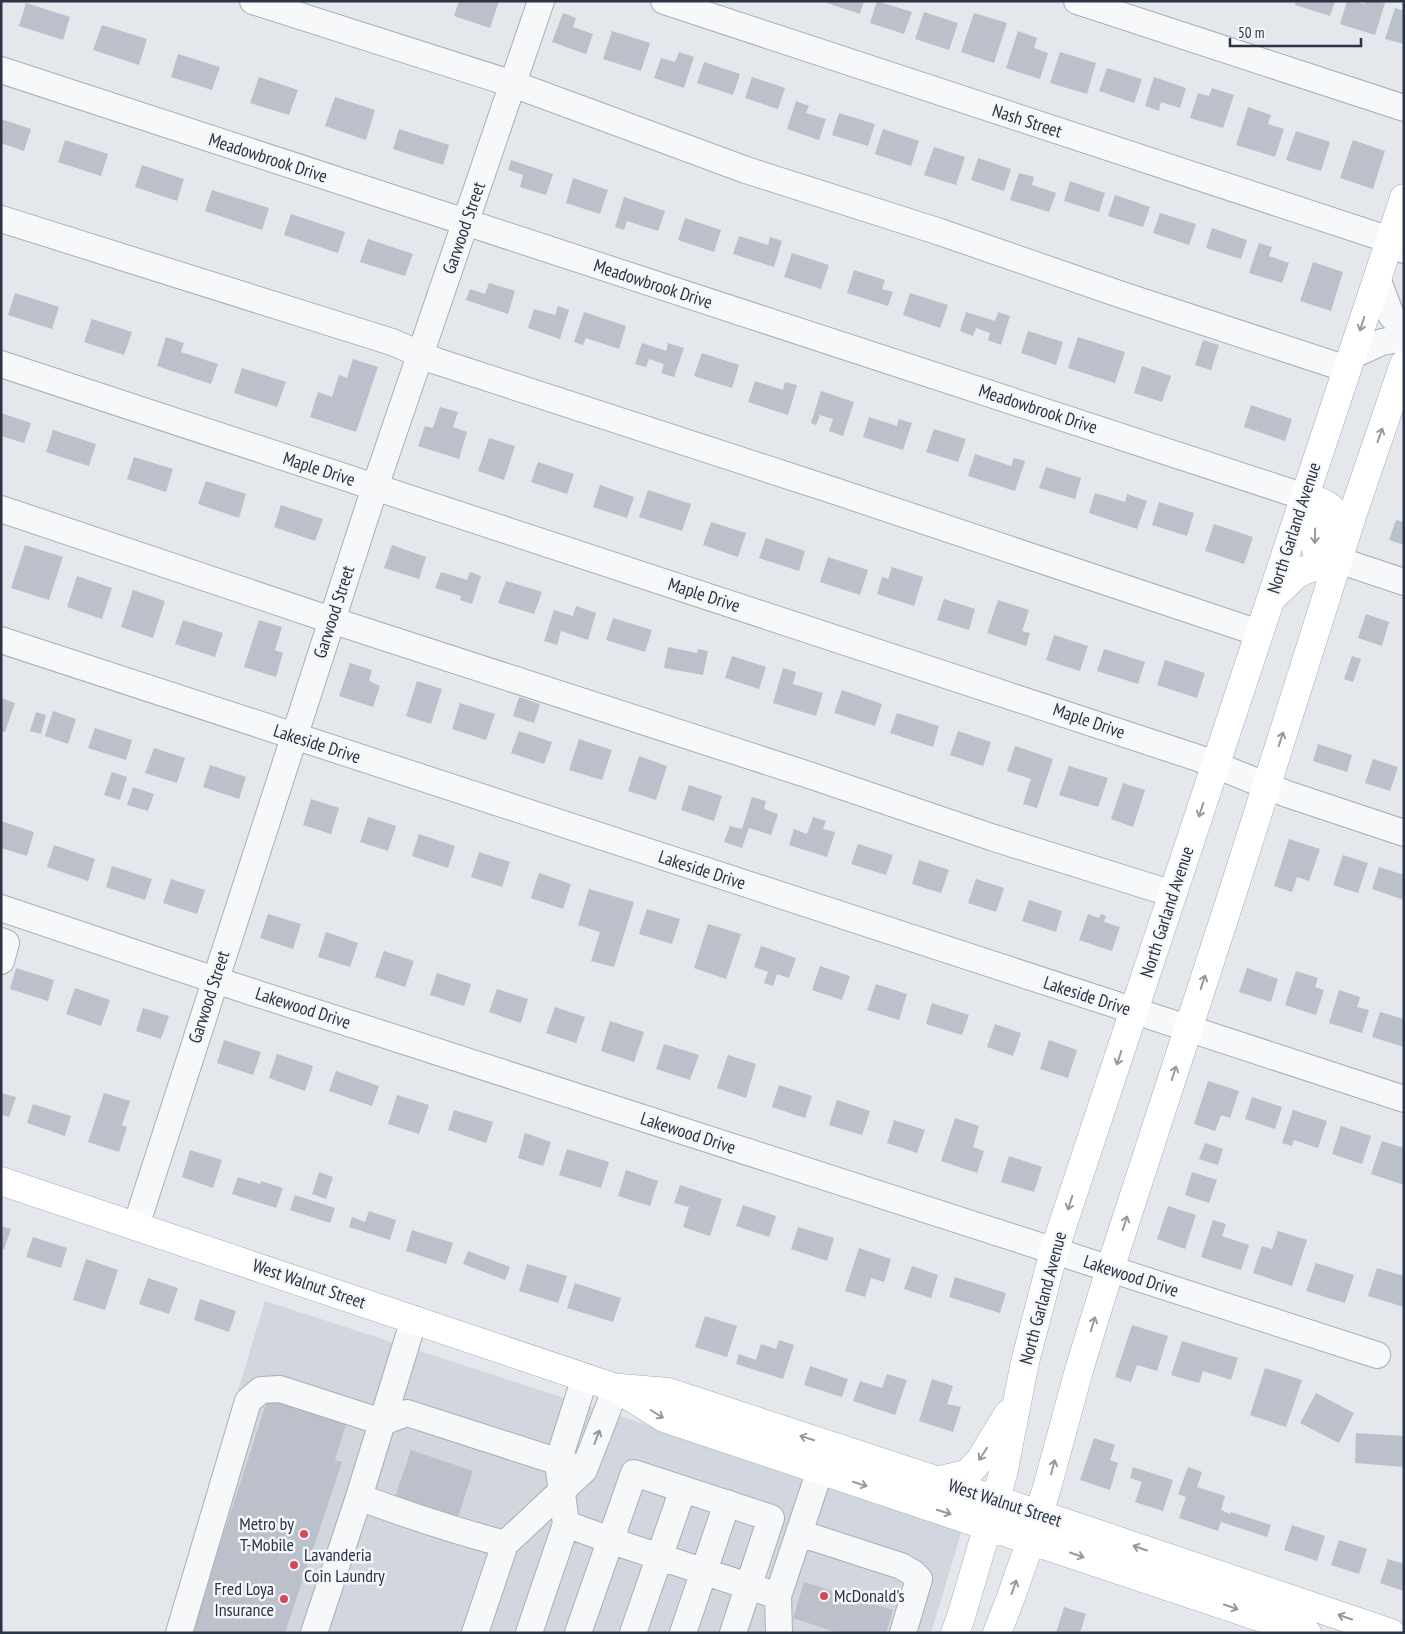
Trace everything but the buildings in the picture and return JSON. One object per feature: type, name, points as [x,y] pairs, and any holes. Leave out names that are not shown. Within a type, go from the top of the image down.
[{"type":"main road","name":"North Garland Avenue","points":[[955,1633],[1003,1474],[1024,1362],[1054,1251],[1377,278],[1399,244],[1404,198]]},
{"type":"main road","points":[[996,1633],[1011,1597],[1039,1514],[1079,1370],[1110,1269],[1338,560],[1404,364]]},
{"type":"main road","points":[[1338,560],[1318,555],[1315,549],[1313,514],[1305,497],[1338,494],[1361,477],[1370,463]]},
{"type":"main road","points":[[1271,598],[1305,570],[1338,560]]},
{"type":"main road","name":"West Walnut Street","points":[[1,1181],[585,1377],[616,1388],[664,1418],[1030,1540],[1255,1624],[1307,1633]]},
{"type":"main road","name":"West Walnut Street","points":[[616,1388],[668,1392],[1039,1514],[1391,1633]]},
{"type":"main road","points":[[936,1481],[967,1474],[980,1460],[1018,1397]]},
{"type":"street","points":[[253,1],[513,84],[746,170],[940,232],[1134,299],[1350,363],[1382,342],[1404,338]]},
{"type":"street","name":"Garwood Street","points":[[136,1226],[331,620],[541,1]]},
{"type":"street","name":"Nash Street","points":[[664,1],[1399,244]]},
{"type":"street","points":[[1077,1],[1404,108]]},
{"type":"street","name":"Meadowbrook Drive","points":[[1,70],[1305,497]]},
{"type":"street","points":[[1,219],[392,342],[436,361],[848,495],[1259,633]]},
{"type":"street","points":[[1377,278],[1391,316],[1404,330]]},
{"type":"street","name":"Maple Drive","points":[[1,364],[960,678],[1216,764],[1266,786],[1404,833]]},
{"type":"street","points":[[1,510],[994,838],[1173,894]]},
{"type":"street","points":[[1338,560],[1404,582]]},
{"type":"street","name":"Lakeside Drive","points":[[1,640],[1404,1099]]},
{"type":"street","name":"Lakewood Drive","points":[[4,916],[215,980],[1377,1355]]},
{"type":"street","points":[[1,941],[6,943],[1,960]]},
{"type":"street","points":[[314,1633],[359,1497],[414,1319]]},
{"type":"street","points":[[529,1633],[566,1524],[558,1462],[585,1377]]},
{"type":"street","points":[[475,1633],[505,1544],[584,1470],[616,1388]]},
{"type":"street","points":[[179,1633],[248,1401],[261,1390],[280,1389],[382,1422],[407,1413],[584,1470]]},
{"type":"street","points":[[779,1633],[778,1596],[820,1470]]},
{"type":"street","points":[[578,1633],[634,1473],[771,1518],[733,1633]]},
{"type":"street","points":[[633,1633],[683,1489]]},
{"type":"street","points":[[359,1497],[464,1533],[505,1544]]},
{"type":"street","points":[[683,1633],[726,1503]]},
{"type":"street","points":[[566,1524],[778,1596]]},
{"type":"street","points":[[799,1533],[901,1566],[914,1573],[919,1579],[904,1633]]},
{"type":"street","points":[[1255,1624],[1265,1590]]},
{"type":"shaded area","points":[[265,1301],[963,1527],[931,1633],[165,1633]]},
{"type":"place","name":"Metro by T-Mobile","points":[[304,1534]]},
{"type":"place","name":"Lavanderia Coin Laundry","points":[[294,1565]]},
{"type":"place","name":"McDonald's","points":[[824,1596]]},
{"type":"place","name":"Fred Loya Insurance","points":[[284,1599]]}]
